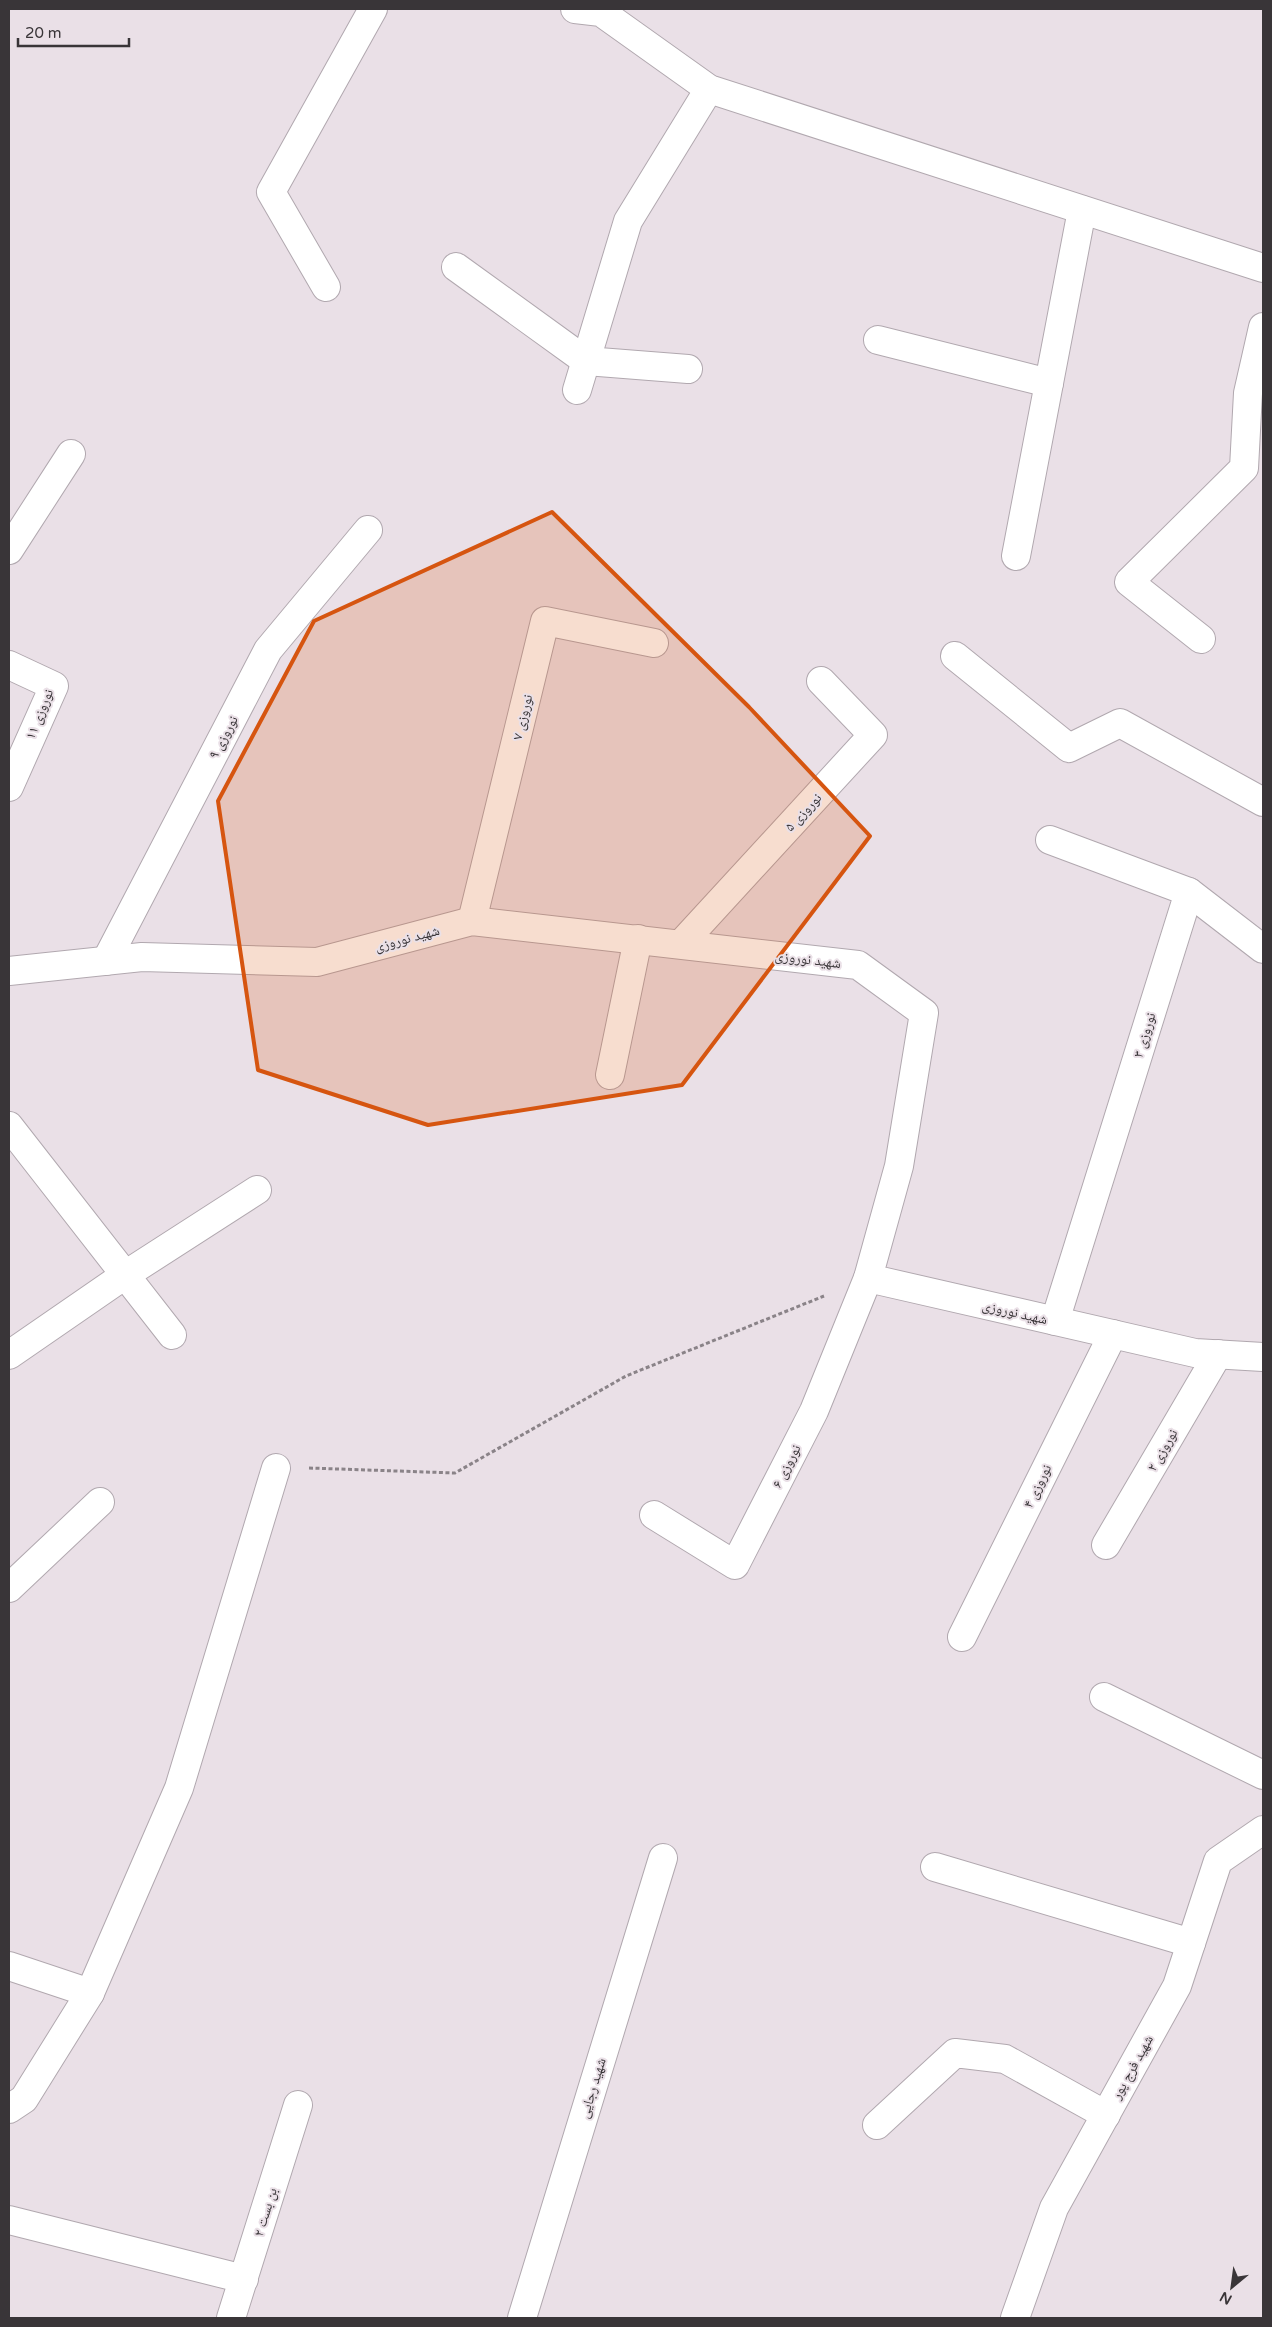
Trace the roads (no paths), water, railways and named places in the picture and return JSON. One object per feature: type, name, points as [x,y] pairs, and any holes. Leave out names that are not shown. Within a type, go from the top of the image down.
[{"type":"street","points":[[326,287],[272,192],[373,9]]},
{"type":"street","points":[[576,9],[601,12],[709,89],[1263,268]]},
{"type":"street","points":[[577,390],[628,221],[709,89]]},
{"type":"street","points":[[1016,556],[1082,210]]},
{"type":"street","points":[[456,267],[586,361],[688,369]]},
{"type":"street","points":[[1201,639],[1129,582],[1244,468],[1248,393],[1263,326]]},
{"type":"street","points":[[878,340],[1049,384]]},
{"type":"street","points":[[9,550],[71,454]]},
{"type":"street","name":"نوروزی ۹","points":[[106,961],[268,650],[368,530]]},
{"type":"street","name":"نوروزی ۷","points":[[472,921],[545,621],[654,643]]},
{"type":"street","points":[[955,656],[1069,748],[1120,723],[1263,802]]},
{"type":"street","name":"نوروزی ۱۱","points":[[9,665],[54,686],[9,787]]},
{"type":"street","name":"نوروزی ۵","points":[[681,944],[873,735],[821,681]]},
{"type":"street","points":[[1050,840],[1190,892],[1263,949]]},
{"type":"street","name":"نوروزی ۳","points":[[1055,1321],[1190,892]]},
{"type":"street","name":"شهید نوروزی","points":[[9,971],[142,958],[317,962],[472,921],[858,964],[924,1013],[898,1166],[868,1278],[1195,1353],[1263,1357]]},
{"type":"street","points":[[610,1075],[638,939]]},
{"type":"street","points":[[9,1126],[172,1335]]},
{"type":"street","points":[[9,1354],[125,1275],[257,1190]]},
{"type":"street","name":"نوروزی ۶","points":[[654,1515],[735,1564],[814,1412],[868,1278]]},
{"type":"street","name":"نوروزی ۴","points":[[962,1637],[1113,1334]]},
{"type":"street","name":"نوروزی ۲","points":[[1106,1545],[1218,1354]]},
{"type":"street","points":[[9,2108],[24,2099],[90,1993],[179,1788],[276,1468]]},
{"type":"street","points":[[9,1588],[100,1502]]},
{"type":"street","points":[[1104,1696],[1263,1775]]},
{"type":"street","name":"شهید فرج پور","points":[[1014,2318],[1054,2208],[1177,1986],[1218,1861],[1263,1830]]},
{"type":"street","name":"شهید رجایی","points":[[522,2318],[663,1858]]},
{"type":"street","points":[[935,1867],[1191,1943]]},
{"type":"street","points":[[9,1966],[90,1993]]},
{"type":"street","points":[[877,2125],[955,2053],[1005,2059],[1106,2115]]},
{"type":"street","name":"بن بست ۲","points":[[232,2318],[298,2105]]},
{"type":"street","points":[[9,2220],[244,2278]]}]
